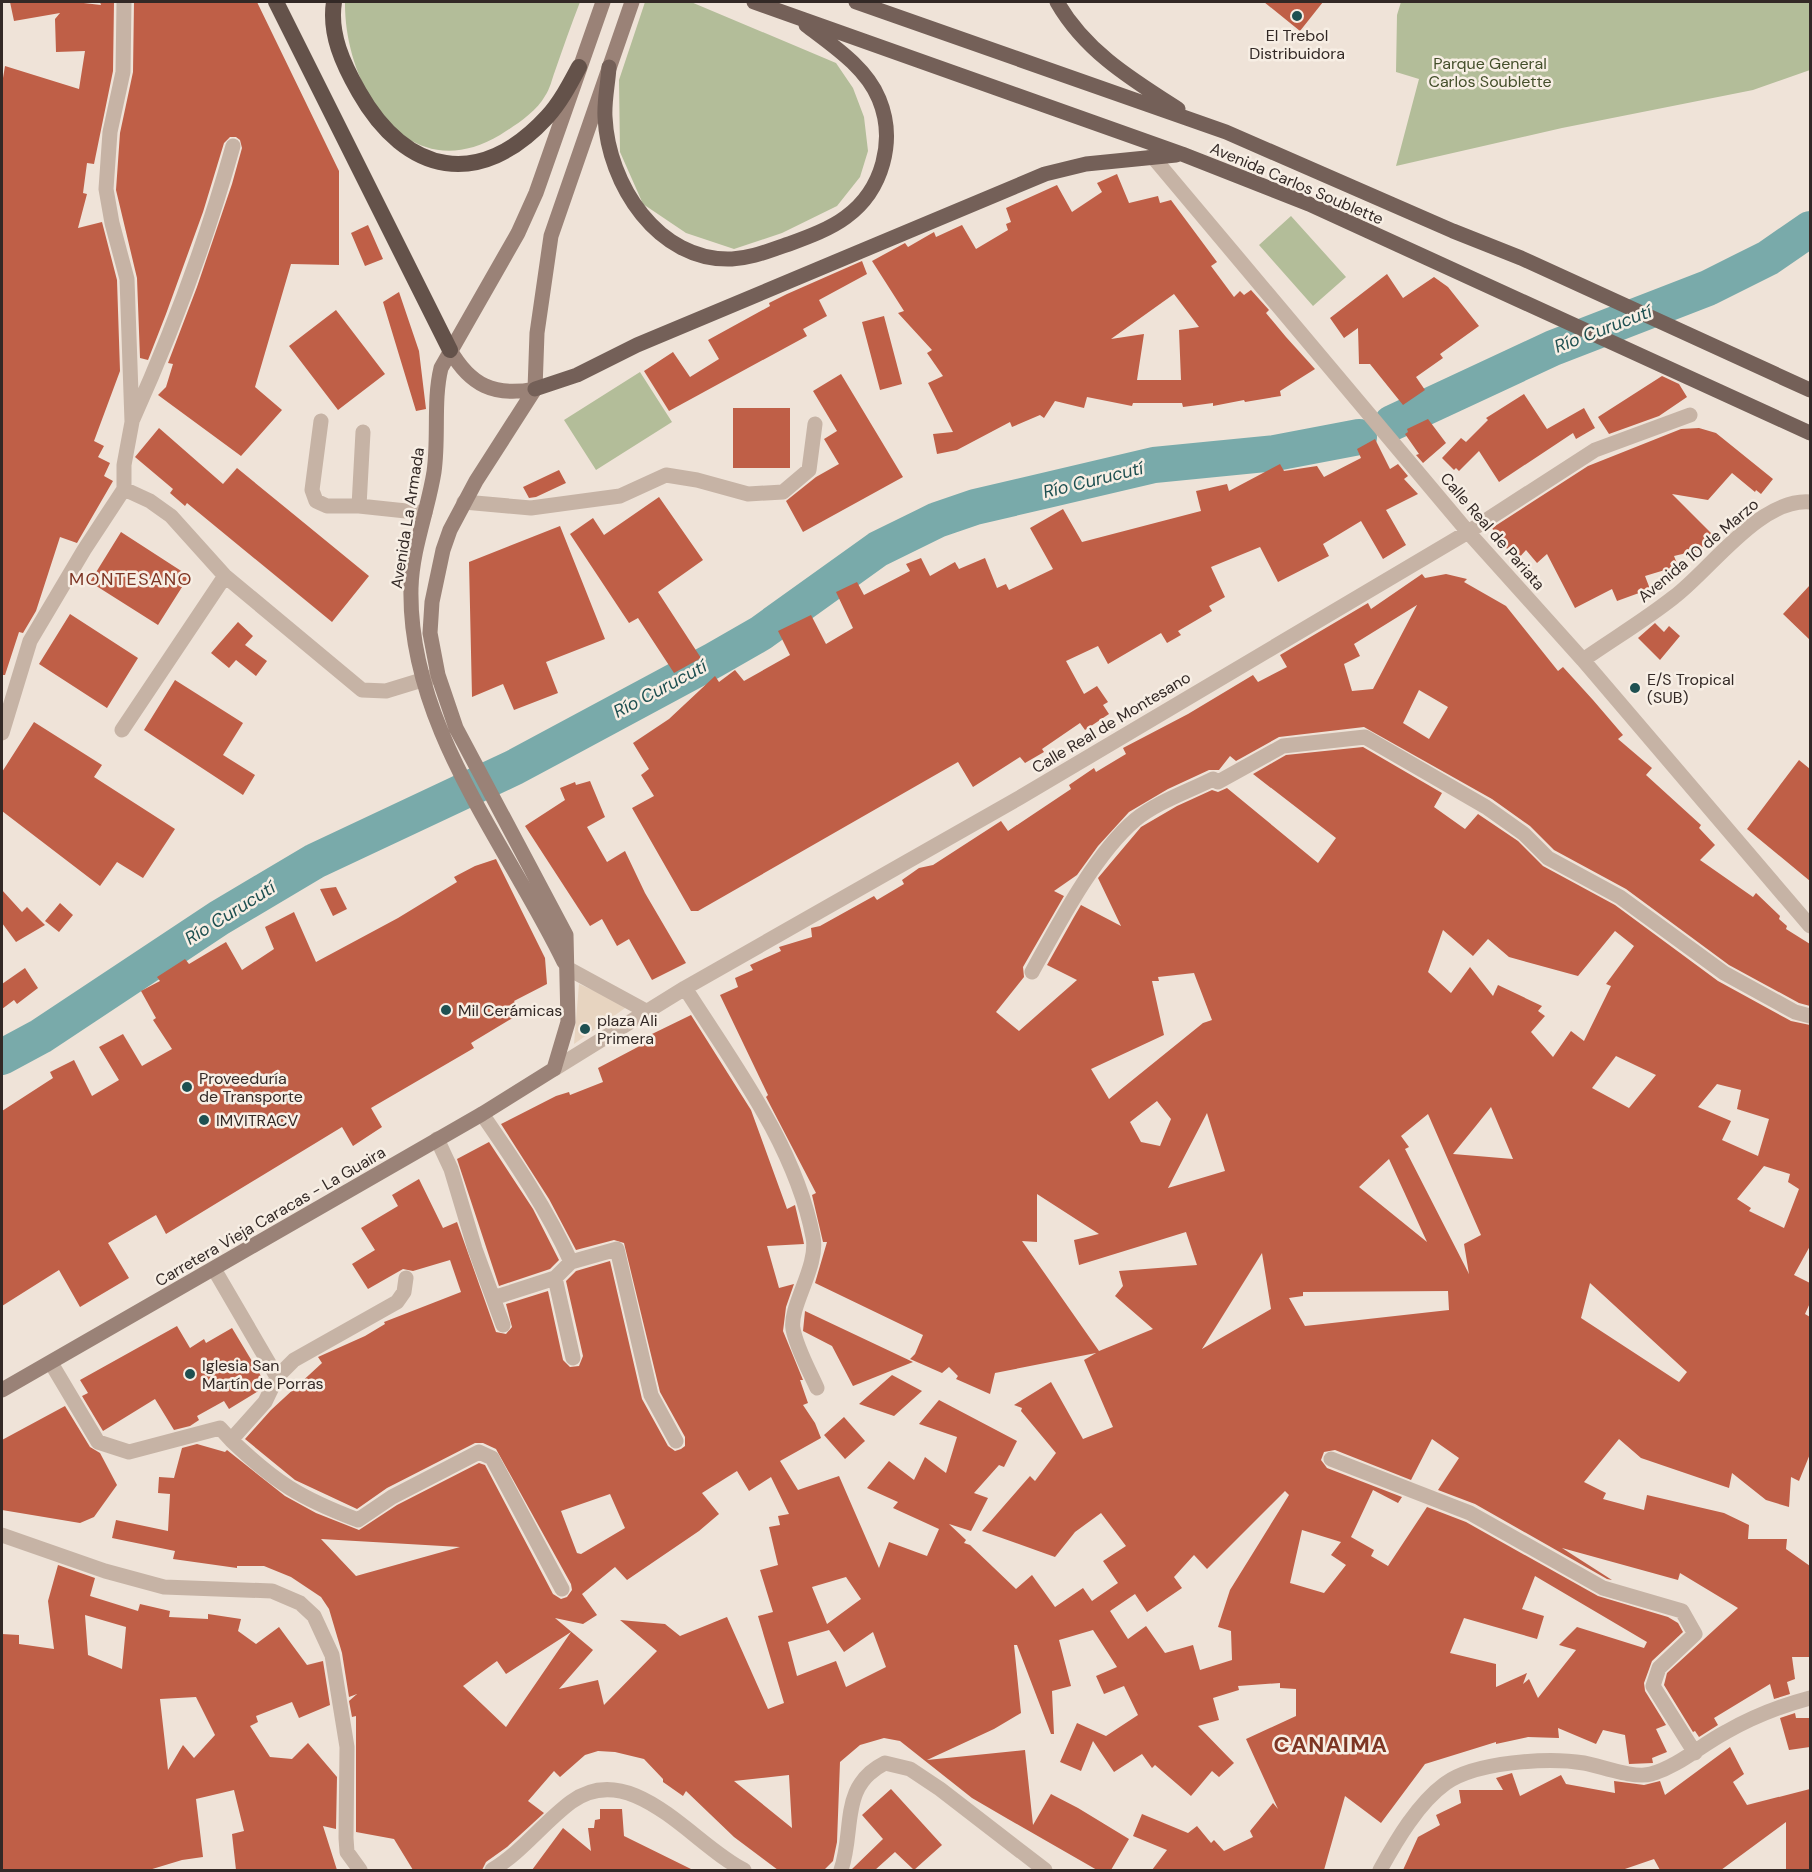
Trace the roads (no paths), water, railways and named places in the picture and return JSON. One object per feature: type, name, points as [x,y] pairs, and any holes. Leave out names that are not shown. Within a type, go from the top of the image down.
[{"type":"highway","points":[[276,2],[450,350]]},
{"type":"highway","points":[[334,2],[336,42],[353,82],[375,119],[393,139],[431,159],[450,164],[470,164],[486,160],[511,148],[549,115],[579,67]]},
{"type":"main road","name":"Avenida La Armada","points":[[567,968],[538,908],[494,839],[449,731],[431,677],[413,636],[411,586],[438,439],[438,384],[441,368],[518,233],[536,193],[603,2]]},
{"type":"main road","points":[[535,389],[537,333],[551,236],[632,2]]},
{"type":"main road","name":"Avenida Carlos Soublette","points":[[754,2],[1182,154],[1309,204],[1810,434]]},
{"type":"main road","name":"Avenida Carlos Soublette","points":[[856,2],[1198,122],[1521,258],[1810,390]]},
{"type":"main road","points":[[1057,2],[1083,40],[1107,62],[1198,122]]},
{"type":"main road","points":[[609,67],[605,117],[609,145],[623,184],[644,219],[679,246],[699,253],[729,259],[766,253],[808,237],[846,217],[870,192],[884,162],[887,147],[884,113],[871,83],[854,65],[794,16]]},
{"type":"main road","points":[[450,350],[468,377],[483,386],[507,391],[535,389],[577,375],[637,345],[1045,174],[1086,164],[1182,154]]},
{"type":"main road","name":"Avenida La Armada","points":[[431,677],[432,602],[443,550],[464,502],[535,389]]},
{"type":"main road","name":"Avenida La Armada","points":[[449,731],[509,831],[566,935],[568,1023],[554,1069]]},
{"type":"main road","name":"Carretera Vieja Caracas - La Guaira","points":[[2,1390],[482,1114],[554,1069]]},
{"type":"street","points":[[2,733],[30,641],[84,550],[124,489],[124,465],[132,422],[127,279],[112,224],[106,189],[110,132],[123,72],[124,2]]},
{"type":"street","points":[[132,422],[155,371],[208,231],[233,146]]},
{"type":"street","name":"Calle Real de Pariata","points":[[1152,156],[1468,532],[1583,660],[1810,926]]},
{"type":"street","name":"Calle Real de Montesano","points":[[554,1069],[685,988],[1019,798],[1468,532],[1595,450],[1690,415]]},
{"type":"street","points":[[321,421],[312,490],[316,501],[327,506],[359,506],[425,513]]},
{"type":"street","points":[[464,502],[531,508],[620,496],[666,475],[697,480],[748,494],[783,492],[809,470],[815,424]]},
{"type":"street","points":[[359,506],[363,432]]},
{"type":"street","points":[[124,489],[150,501],[171,516],[225,576],[362,690],[386,691],[431,677]]},
{"type":"street","name":"Avenida 10 de Marzo","points":[[1583,660],[1675,597],[1745,531],[1771,512],[1800,501],[1810,502]]},
{"type":"street","points":[[122,730],[225,576]]},
{"type":"street","points":[[1032,972],[1075,895],[1122,833],[1136,819],[1154,807],[1213,780],[1218,782],[1283,746],[1365,737],[1486,807],[1524,834],[1548,858],[1620,897],[1724,973],[1796,1012],[1810,1016]]},
{"type":"street","points":[[567,968],[646,1011]]},
{"type":"street","points":[[685,988],[761,1108],[801,1190],[814,1240],[807,1282],[794,1316],[793,1329],[817,1388]]},
{"type":"street","points":[[482,1114],[555,1225],[571,1262]]},
{"type":"street","points":[[437,1139],[451,1169],[502,1324]]},
{"type":"street","points":[[493,1298],[555,1278],[571,1262],[617,1249],[651,1395],[676,1441]]},
{"type":"street","points":[[214,1269],[277,1377]]},
{"type":"street","points":[[231,1440],[265,1402],[277,1377],[294,1360],[398,1302],[404,1292],[406,1278]]},
{"type":"street","points":[[555,1278],[573,1358]]},
{"type":"street","points":[[51,1363],[98,1442],[129,1452],[220,1428],[287,1489],[314,1503],[358,1520],[392,1497],[478,1452],[492,1458],[562,1589]]},
{"type":"street","points":[[1331,1459],[1470,1513],[1603,1588],[1682,1611],[1695,1634],[1659,1668],[1653,1686],[1695,1753]]},
{"type":"street","points":[[2,1535],[105,1571],[164,1587],[272,1591],[300,1603],[314,1616],[332,1655],[345,1727],[347,1852],[360,1870]]},
{"type":"street","points":[[1380,1870],[1426,1803],[1454,1778],[1532,1760],[1569,1761],[1650,1775],[1695,1753],[1725,1732],[1761,1713],[1777,1706],[1810,1698]]},
{"type":"street","points":[[841,1870],[851,1824],[850,1803],[863,1778],[885,1763],[910,1769],[940,1789],[1045,1870]]},
{"type":"street","points":[[492,1870],[518,1852],[572,1801],[590,1791],[604,1788],[658,1808],[744,1870]]},
{"type":"waterway","name":"Río Curucutí","points":[[1392,423],[1553,348],[1708,288],[1768,258],[1810,229]]},
{"type":"waterway","name":"Río Curucutí","points":[[2,1057],[41,1036],[219,918],[315,861],[515,767],[714,660],[761,633],[878,549],[937,520],[975,507],[1154,465],[1275,453],[1359,437]]},
{"type":"place","name":"El Trebol Distribuidora","points":[[1297,16]]},
{"type":"place","name":"E/S Tropical (SUB)","points":[[1635,688]]},
{"type":"place","name":"Mil Cerámicas","points":[[446,1010]]},
{"type":"place","name":"plaza Ali Primera","points":[[585,1029]]},
{"type":"place","name":"Proveeduría de Transporte","points":[[187,1087]]},
{"type":"place","name":"IMVITRACV","points":[[204,1120]]},
{"type":"place","name":"Iglesia San Martín de Porras","points":[[190,1374]]},
{"type":"district","name":"MONTESANO","points":[[131,579]]},
{"type":"district","name":"CANAIMA","points":[[1331,1744]]},
{"type":"park label","name":"Parque General Carlos Soublette","points":[[1490,72]]}]
